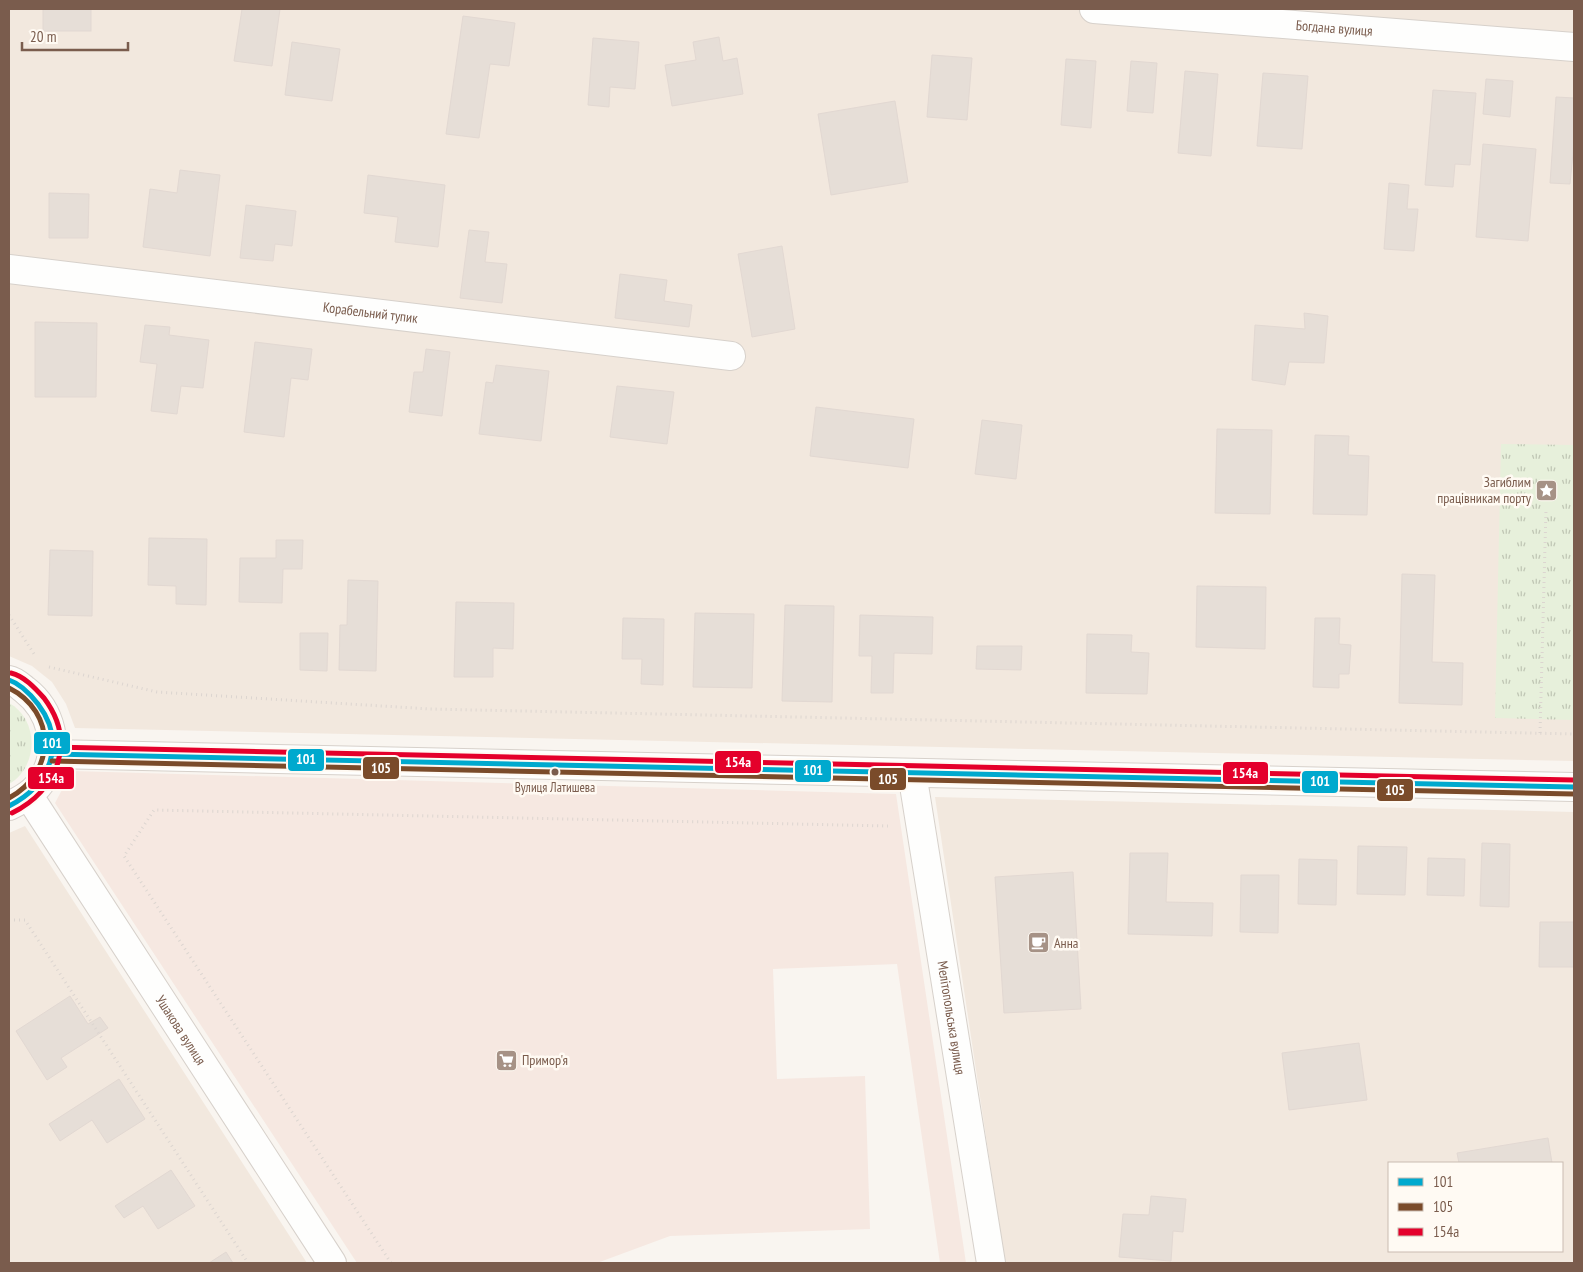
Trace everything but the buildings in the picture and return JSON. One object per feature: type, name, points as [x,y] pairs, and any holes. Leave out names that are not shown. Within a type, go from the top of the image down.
[{"type":"street","name":"Богдана вулиця","points":[[1094,9],[1574,46]]},
{"type":"street","name":"Корабельний тупик","points":[[9,269],[730,356]]},
{"type":"street","points":[[9,680],[14,681],[37,699],[50,725],[52,754],[44,777],[19,801]]},
{"type":"street","points":[[52,754],[1574,787]]},
{"type":"street","name":"Мелітопольська вулиця","points":[[912,773],[990,1263]]},
{"type":"street","name":"Ушакова вулиця","points":[[19,801],[332,1263]]},
{"type":"path","points":[[1540,733],[1546,509]]},
{"type":"path","points":[[9,615],[36,657]]},
{"type":"path","points":[[41,665],[157,692],[430,709],[1574,734]]},
{"type":"path","points":[[391,1263],[124,856],[154,810],[887,826],[919,817]]},
{"type":"path","points":[[9,920],[26,920],[248,1263]]},
{"type":"shaded area","points":[[9,9],[1574,9],[1574,761],[75,728],[66,704],[52,682],[32,666],[9,656]]},
{"type":"shaded area","points":[[72,771],[896,794],[966,1263],[940,1263],[897,964],[773,969],[777,1079],[865,1076],[870,1229],[670,1236],[597,1263],[357,1263],[55,803]]},
{"type":"shaded area","points":[[935,797],[1574,812],[1574,1263],[1005,1263]]},
{"type":"shaded area","points":[[25,826],[307,1263],[9,1263],[9,833]]},
{"type":"green space","points":[[1501,444],[1574,445],[1574,720],[1495,718]]},
{"type":"green space","points":[[9,703],[19,710],[26,720],[30,731],[31,743],[30,755],[26,766],[19,776],[9,784]]},
{"type":"transit line","name":"154а","points":[[11,673],[33,686],[44,698],[54,715],[59,731],[61,748],[58,763],[51,778],[41,792],[12,813]]},
{"type":"transit line","name":"101","points":[[9,680],[22,687],[38,704],[47,719],[52,734],[53,749],[44,775],[35,787],[23,798],[9,806]]},
{"type":"transit line","name":"105","points":[[9,688],[25,699],[36,712],[42,727],[45,743],[42,759],[36,774],[24,787],[9,798]]},
{"type":"transit line","name":"154а","points":[[52,747],[1574,780]]},
{"type":"transit line","name":"101","points":[[52,754],[1574,787]]},
{"type":"transit line","name":"105","points":[[52,761],[1574,794]]},
{"type":"place","name":"Загиблим працівникам порту","points":[[1547,490]]},
{"type":"place","name":"Вулиця Латишева","points":[[555,772]]},
{"type":"place","name":"Анна","points":[[1038,943]]},
{"type":"place","name":"Примор'я","points":[[506,1060]]}]
